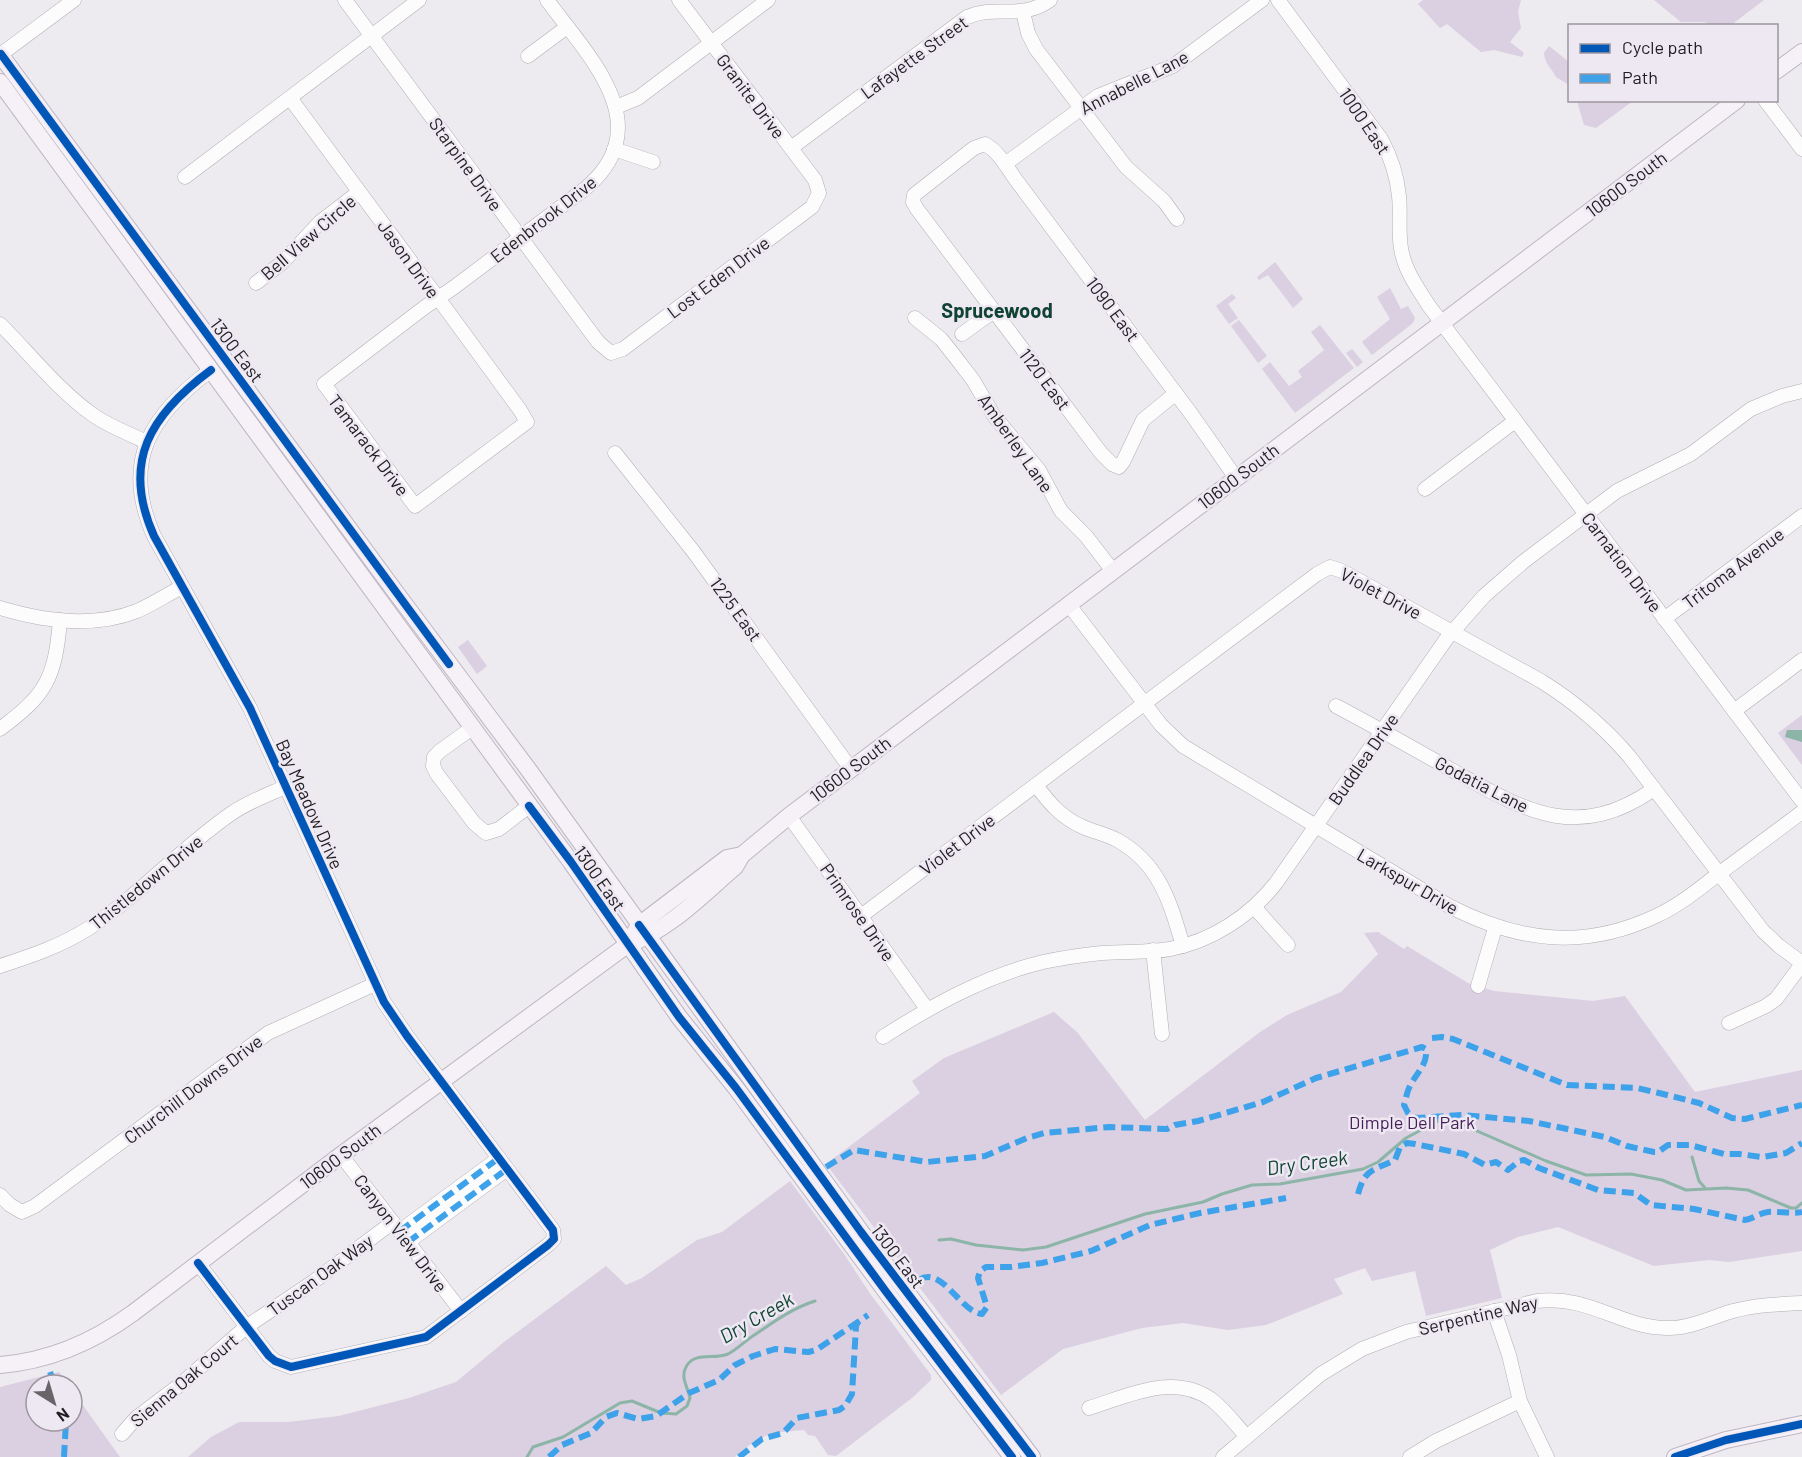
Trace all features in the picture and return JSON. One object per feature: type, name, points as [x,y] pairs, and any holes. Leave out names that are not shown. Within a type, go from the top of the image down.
[{"type":"main road","points":[[1778,70],[1802,52]]},
{"type":"main road","name":"1300 East","points":[[0,54],[528,769],[861,1232],[1032,1457]]},
{"type":"main road","name":"1300 East","points":[[0,82],[571,862],[679,1017],[736,1088],[887,1293],[1012,1457]]},
{"type":"main road","name":"10600 South","points":[[0,1365],[46,1358],[74,1348],[117,1325],[341,1155],[644,931],[691,905],[735,867],[742,855],[789,816],[1440,322],[1734,102]]},
{"type":"main road","points":[[211,370],[218,368],[224,370],[259,415],[278,432]]},
{"type":"main road","points":[[1675,1457],[1726,1440],[1802,1424]]},
{"type":"street","points":[[0,54],[74,0]]},
{"type":"street","name":"Starpine Drive","points":[[345,0],[598,342],[611,353]]},
{"type":"street","points":[[185,177],[418,0]]},
{"type":"street","name":"Edenbrook Drive","points":[[324,384],[595,181],[610,161],[618,136],[613,94],[607,82],[547,0]]},
{"type":"street","name":"Granite Drive","points":[[679,0],[818,184],[819,193]]},
{"type":"street","points":[[616,107],[638,98],[768,0]]},
{"type":"street","name":"Lafayette Street","points":[[791,148],[958,22],[984,6],[1023,12],[1050,0]]},
{"type":"street","name":"Annabelle Lane","points":[[1005,164],[1081,108],[1116,87],[1173,66],[1262,0]]},
{"type":"street","name":"1000 East","points":[[1278,0],[1381,139],[1395,172],[1400,198],[1401,250],[1411,278],[1440,322]]},
{"type":"street","points":[[1023,12],[1031,41],[1126,167],[1164,201],[1177,219]]},
{"type":"street","points":[[528,56],[567,27]]},
{"type":"street","name":"Jason Drive","points":[[291,98],[527,422],[415,506]]},
{"type":"street","points":[[1767,102],[1802,149]]},
{"type":"street","name":"1090 East","points":[[913,199],[917,191],[974,148],[985,144],[994,151],[1176,393],[1236,478]]},
{"type":"street","points":[[614,149],[653,162]]},
{"type":"street","name":"Bell View Circle","points":[[256,283],[283,262],[320,222],[359,192]]},
{"type":"street","name":"Lost Eden Drive","points":[[611,353],[622,349],[812,207],[819,193]]},
{"type":"street","name":"1120 East","points":[[913,199],[915,206],[1101,453],[1112,464],[1119,467],[1143,420],[1176,393]]},
{"type":"street","points":[[962,334],[994,311]]},
{"type":"street","name":"Amberley Lane","points":[[915,318],[941,339],[953,354],[973,380],[994,416],[1039,470],[1061,511],[1086,536],[1113,571]]},
{"type":"street","name":"Carnation Drive","points":[[1440,322],[1802,801]]},
{"type":"street","points":[[0,324],[71,396],[94,415],[119,430],[147,442]]},
{"type":"street","name":"Bay Meadow Drive","points":[[211,370],[176,398],[155,426],[147,442],[141,472],[142,502],[154,536],[238,684],[375,984],[394,1019],[553,1230],[554,1239],[548,1245],[461,1311]]},
{"type":"street","name":"Tamarack Drive","points":[[324,384],[415,506]]},
{"type":"street","name":"Buddlea Drive","points":[[883,1038],[927,1009],[982,982],[1044,962],[1101,953],[1183,946],[1222,930],[1254,907],[1276,883],[1452,632],[1484,596],[1617,491],[1690,453],[1751,409],[1782,396],[1802,392]]},
{"type":"street","points":[[1425,489],[1515,421]]},
{"type":"street","name":"1225 East","points":[[615,453],[693,550],[851,769]]},
{"type":"street","name":"Tritoma Avenue","points":[[1664,619],[1802,516]]},
{"type":"street","name":"Violet Drive","points":[[861,916],[1317,573],[1330,567],[1342,571],[1573,701],[1609,732],[1763,932],[1802,964]]},
{"type":"street","points":[[0,608],[19,614],[60,620],[86,621],[112,618],[138,611],[182,586]]},
{"type":"street","name":"Larkspur Drive","points":[[1070,604],[1144,704],[1161,725],[1183,746],[1449,906],[1495,928],[1528,936],[1562,938],[1594,936],[1627,928],[1658,916],[1687,898],[1802,812]]},
{"type":"street","points":[[0,729],[27,708],[41,692],[52,673],[57,652],[60,620]]},
{"type":"street","points":[[1734,711],[1802,660]]},
{"type":"street","name":"Godatia Lane","points":[[1336,706],[1507,800],[1538,813],[1576,817],[1594,816],[1626,806],[1654,789]]},
{"type":"street","points":[[472,728],[440,751],[434,758],[433,766],[474,824],[486,833],[494,831],[530,806]]},
{"type":"street","points":[[1036,785],[1059,813],[1083,828],[1118,840],[1141,857],[1152,870],[1168,897],[1183,946]]},
{"type":"street","name":"Thistledown Drive","points":[[0,966],[41,953],[87,930],[116,909],[222,820],[247,804],[285,787]]},
{"type":"street","name":"Primrose Drive","points":[[789,816],[927,1009]]},
{"type":"street","points":[[1254,907],[1287,945]]},
{"type":"street","points":[[1478,986],[1495,928]]},
{"type":"street","points":[[1154,950],[1162,1034]]},
{"type":"street","points":[[1729,1023],[1776,999],[1802,964]]},
{"type":"street","name":"Churchill Downs Drive","points":[[0,1195],[22,1212],[49,1198],[268,1033],[375,984]]},
{"type":"street","name":"Canyon View Drive","points":[[341,1155],[461,1311]]},
{"type":"street","name":"Tuscan Oak Way","points":[[246,1327],[313,1282],[400,1231],[503,1164]]},
{"type":"street","points":[[198,1263],[269,1356],[291,1367],[426,1336],[461,1311]]},
{"type":"street","name":"Serpentine Way","points":[[1223,1457],[1321,1374],[1362,1349],[1406,1332],[1537,1300],[1555,1299],[1587,1305],[1637,1324],[1668,1329],[1756,1307],[1802,1303]]},
{"type":"street","points":[[1494,1311],[1509,1355],[1520,1401],[1547,1457]]},
{"type":"street","name":"Sienna Oak Court","points":[[123,1434],[129,1424],[144,1410],[181,1384],[246,1327]]},
{"type":"street","points":[[1089,1408],[1155,1387],[1170,1385],[1185,1387],[1212,1400],[1247,1437]]},
{"type":"street","points":[[1410,1457],[1436,1441],[1520,1401]]},
{"type":"green space","points":[[1423,0],[1521,0],[1518,12],[1521,28],[1510,42],[1524,53],[1522,57],[1494,50],[1481,52],[1447,24],[1440,28],[1418,4]]},
{"type":"green space","points":[[1654,0],[1764,0],[1732,24],[1681,22]]},
{"type":"green space","points":[[1549,46],[1568,61],[1568,84],[1556,77],[1544,53]]},
{"type":"green space","points":[[1577,102],[1632,102],[1596,128],[1584,125]]},
{"type":"green space","points":[[1275,262],[1303,299],[1293,308],[1268,275],[1259,280],[1257,277]]},
{"type":"green space","points":[[1390,288],[1401,309],[1408,306],[1415,318],[1413,323],[1372,355],[1362,342],[1390,319],[1377,297]]},
{"type":"green space","points":[[1232,294],[1236,298],[1228,304],[1238,318],[1229,324],[1216,306]]},
{"type":"green space","points":[[1239,320],[1267,356],[1258,363],[1231,326]]},
{"type":"green space","points":[[1320,325],[1354,368],[1295,413],[1262,369],[1270,362],[1289,386],[1302,377],[1298,371],[1324,350],[1311,332]]},
{"type":"green space","points":[[1352,349],[1363,362],[1357,367],[1346,353]]},
{"type":"green space","points":[[468,640],[487,666],[477,674],[458,647]]},
{"type":"green space","points":[[1802,715],[1802,765],[1778,733]]},
{"type":"green space","name":"Dimple Dell Park","points":[[1378,932],[1404,949],[1407,946],[1468,983],[1494,991],[1593,1001],[1625,996],[1695,1092],[1802,1070],[1802,1251],[1729,1262],[1709,1260],[1654,1266],[1558,1227],[1518,1237],[1490,1250],[1502,1298],[1426,1316],[1415,1271],[1372,1281],[1365,1268],[1334,1279],[1343,1294],[1266,1325],[1228,1330],[1183,1323],[1142,1328],[1063,1349],[1001,1395],[826,1164],[920,1093],[912,1081],[944,1058],[1054,1012],[1077,1032],[1145,1120],[1260,1032],[1287,1015],[1341,992],[1378,954],[1364,933]]},
{"type":"green space","points":[[790,1181],[931,1375],[931,1380],[912,1398],[836,1456],[828,1455],[815,1436],[808,1435],[804,1430],[766,1436],[735,1457],[188,1457],[211,1437],[239,1422],[288,1422],[339,1416],[409,1398],[456,1382],[504,1342],[606,1266],[626,1285],[642,1278],[697,1240],[722,1232]]},
{"type":"green space","points":[[24,1381],[24,1433],[84,1433],[84,1407],[120,1457],[0,1457],[0,1387]]},
{"type":"shaded area","points":[[1787,730],[1802,730],[1802,742],[1785,737]]},
{"type":"waterway","name":"Dry Creek","points":[[939,1240],[951,1239],[976,1245],[1023,1250],[1046,1247],[1145,1214],[1203,1202],[1252,1185],[1280,1184],[1363,1169],[1378,1162],[1406,1138],[1438,1121],[1452,1120],[1546,1161],[1586,1175],[1631,1174],[1662,1180],[1686,1190],[1726,1188],[1748,1190],[1791,1208],[1796,1208],[1802,1203]]},
{"type":"waterway","points":[[1692,1157],[1699,1181],[1705,1188]]},
{"type":"waterway","name":"Dry Creek","points":[[527,1457],[533,1447],[563,1437],[620,1403],[632,1401],[661,1413],[676,1414],[687,1406],[690,1398],[684,1375],[690,1362],[699,1357],[728,1354],[781,1317],[815,1301]]},
{"type":"marked path","points":[[1432,1038],[1453,1039],[1567,1085],[1637,1088],[1699,1103],[1732,1118],[1745,1119],[1802,1105]]},
{"type":"marked path","points":[[826,1167],[854,1150],[927,1162],[985,1156],[1044,1133],[1109,1127],[1167,1129],[1263,1102],[1316,1078],[1422,1047],[1426,1049],[1425,1060],[1412,1081],[1404,1105],[1408,1113],[1416,1118],[1463,1115],[1529,1121],[1605,1137],[1627,1146],[1654,1152],[1668,1145],[1690,1145],[1724,1154],[1762,1157],[1786,1153],[1802,1143]]},
{"type":"marked path","points":[[1358,1194],[1367,1175],[1395,1160],[1400,1147],[1407,1143],[1464,1154],[1485,1165],[1496,1162],[1508,1170],[1519,1161],[1524,1160],[1598,1190],[1634,1193],[1651,1205],[1694,1209],[1745,1220],[1768,1212],[1802,1212]]},
{"type":"marked path","points":[[400,1231],[499,1158]]},
{"type":"marked path","points":[[408,1242],[507,1169]]},
{"type":"marked path","points":[[919,1280],[927,1277],[935,1279],[966,1306],[982,1314],[987,1307],[978,1278],[980,1271],[986,1267],[1042,1263],[1091,1251],[1150,1225],[1200,1213],[1286,1198]]},
{"type":"marked path","points":[[739,1457],[762,1439],[783,1433],[797,1418],[839,1410],[845,1406],[852,1394],[856,1326],[868,1315]]},
{"type":"marked path","points":[[549,1457],[562,1445],[591,1433],[606,1417],[617,1413],[638,1419],[656,1416],[689,1393],[719,1380],[735,1365],[753,1356],[775,1349],[808,1352],[816,1350],[858,1322]]},
{"type":"marked path","points":[[64,1457],[65,1433]]},
{"type":"cycle path","points":[[1,54],[449,664]]},
{"type":"cycle path","points":[[198,1263],[269,1356],[291,1367],[426,1337],[554,1239],[553,1230],[384,1002],[250,708],[154,536],[144,509],[140,485],[141,463],[147,442],[157,423],[172,405],[211,370]]},
{"type":"cycle path","points":[[529,806],[679,1017],[736,1088],[887,1293],[1012,1457]]},
{"type":"cycle path","points":[[639,925],[861,1232],[1032,1457]]},
{"type":"cycle path","points":[[1675,1457],[1726,1440],[1802,1424]]},
{"type":"district","name":"Sprucewood","points":[[997,310]]}]
